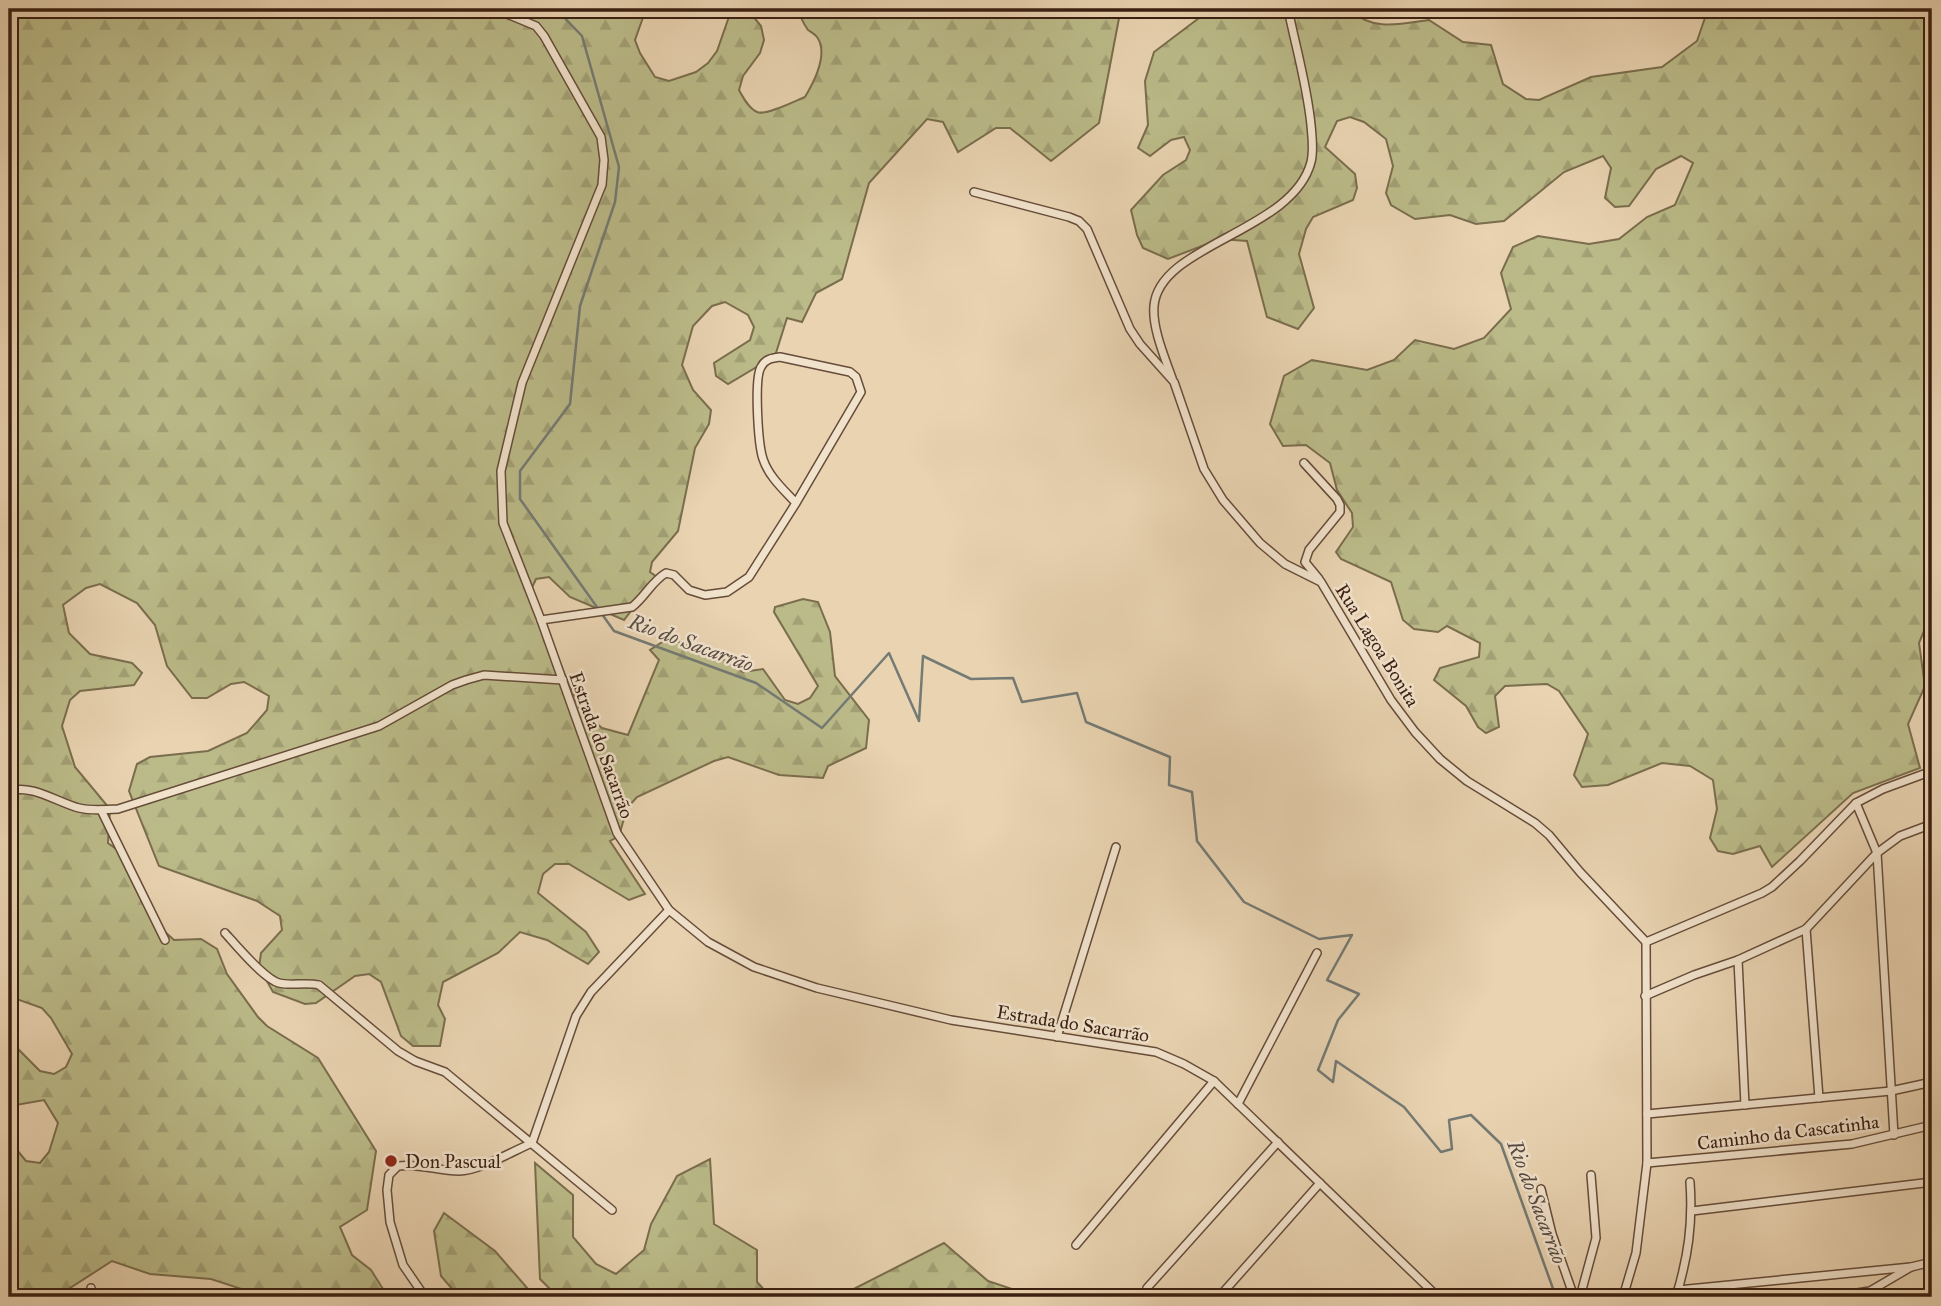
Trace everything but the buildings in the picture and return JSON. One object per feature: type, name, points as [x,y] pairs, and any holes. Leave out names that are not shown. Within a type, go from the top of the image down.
[{"type":"street","name":"Estrada do Sacarrão","points":[[495,9],[540,30],[601,137],[604,160],[602,185],[522,383],[501,471],[503,523],[541,620],[617,833],[669,910],[708,942],[754,967],[817,988],[951,1020],[1156,1052],[1184,1064],[1214,1081],[1438,1297]]},
{"type":"street","points":[[1174,382],[1161,349],[1156,325],[1154,306],[1158,290],[1174,271],[1192,257],[1262,218],[1294,193],[1311,163],[1312,144],[1307,97],[1288,9]]},
{"type":"street","name":"Rua Lagoa Bonita","points":[[974,192],[1079,221],[1087,229],[1130,329],[1174,382],[1203,469],[1223,500],[1260,543],[1285,564],[1321,582],[1391,700],[1440,759],[1467,781],[1535,823],[1549,835],[1646,942]]},
{"type":"street","points":[[541,620],[632,607],[666,573],[674,575],[689,590],[705,595],[727,592],[749,577],[796,503],[862,392],[856,377],[850,372],[780,357],[769,359],[760,367],[757,395],[759,430],[763,459],[774,479],[796,503]]},
{"type":"street","points":[[1304,463],[1340,505],[1340,512],[1306,557],[1306,562],[1321,582]]},
{"type":"street","points":[[9,791],[35,791],[80,808],[118,809],[379,726],[452,685],[466,680],[484,676],[563,680]]},
{"type":"street","points":[[1623,1297],[1636,1253],[1647,1163],[1646,942],[1762,893],[1800,861],[1856,803],[1883,789],[1932,771]]},
{"type":"street","points":[[1856,803],[1877,853],[1894,1135]]},
{"type":"street","points":[[100,810],[165,940]]},
{"type":"street","points":[[1645,996],[1738,960],[1805,929],[1877,853],[1900,835],[1932,824]]},
{"type":"street","points":[[1057,1037],[1116,847]]},
{"type":"street","points":[[425,1297],[403,1265],[390,1222],[387,1190],[389,1175],[398,1166],[412,1164],[459,1171],[471,1169],[532,1143],[576,1016],[591,992],[669,910]]},
{"type":"street","points":[[1805,929],[1819,1098]]},
{"type":"street","points":[[225,933],[268,978],[280,984],[319,985],[398,1051],[415,1061],[445,1072],[612,1210]]},
{"type":"street","points":[[1237,1104],[1317,953]]},
{"type":"street","points":[[1738,960],[1745,1105]]},
{"type":"street","points":[[1076,1245],[1214,1081]]},
{"type":"street","points":[[1647,1114],[1891,1091],[1932,1082]]},
{"type":"street","name":"Caminho da Cascatinha","points":[[1647,1163],[1852,1144],[1932,1125]]},
{"type":"street","points":[[1147,1288],[1278,1142]]},
{"type":"street","points":[[1580,1297],[1596,1238],[1591,1175]]},
{"type":"street","points":[[1690,1182],[1692,1211],[1687,1257],[1677,1294],[1911,1267],[1932,1262]]},
{"type":"street","points":[[1692,1211],[1932,1182]]},
{"type":"street","points":[[1219,1297],[1320,1183]]},
{"type":"street","points":[[1541,1189],[1552,1234],[1574,1297]]},
{"type":"street","points":[[1832,1297],[1870,1291],[1911,1267]]},
{"type":"street","points":[[90,1297],[91,1288]]},
{"type":"green space","points":[[9,9],[646,9],[635,40],[655,77],[669,81],[696,72],[708,63],[717,51],[731,11],[747,9],[761,26],[764,40],[760,53],[743,76],[739,90],[751,108],[761,113],[805,97],[816,76],[821,60],[820,44],[805,25],[799,9],[1124,9],[1120,13],[1099,123],[1051,161],[1010,128],[996,128],[958,152],[943,122],[927,119],[869,183],[842,279],[816,293],[802,322],[787,318],[775,356],[728,384],[716,376],[714,363],[750,340],[754,327],[748,315],[725,302],[712,306],[693,326],[682,365],[693,390],[711,410],[709,424],[695,448],[678,531],[652,562],[650,572],[657,577],[624,620],[570,597],[549,577],[536,579],[529,594],[580,709],[602,728],[628,735],[659,660],[650,650],[667,639],[708,650],[743,672],[763,669],[785,700],[798,704],[810,698],[818,686],[774,612],[775,607],[803,599],[818,602],[830,632],[835,676],[869,720],[866,748],[828,766],[823,778],[779,775],[728,757],[637,797],[627,808],[619,836],[610,841],[645,894],[629,900],[569,864],[555,864],[543,874],[538,893],[586,932],[599,952],[588,964],[547,940],[520,932],[498,953],[443,982],[438,1005],[445,1019],[440,1046],[413,1046],[401,1036],[381,982],[369,974],[355,976],[316,1003],[305,1004],[273,992],[259,967],[261,953],[282,930],[280,916],[257,901],[159,866],[129,791],[137,764],[150,757],[208,751],[247,733],[267,710],[269,696],[244,682],[231,684],[207,698],[192,698],[167,666],[155,625],[137,603],[100,584],[86,588],[63,605],[69,633],[90,654],[132,663],[142,673],[134,685],[80,691],[70,700],[62,726],[75,767],[110,809],[108,843],[123,854],[154,922],[174,940],[201,939],[217,949],[227,974],[258,1017],[267,1026],[318,1058],[376,1151],[367,1210],[340,1227],[352,1255],[371,1270],[388,1297],[266,1297],[211,1279],[150,1274],[112,1261],[56,1297],[9,1297],[9,1148],[17,1150],[26,1161],[40,1163],[49,1152],[58,1123],[44,1100],[16,1105],[9,1102],[9,1040],[40,1071],[54,1074],[66,1067],[72,1054],[42,1008],[14,998],[9,1001]]},
{"type":"green space","points":[[1211,9],[1349,9],[1368,21],[1387,25],[1429,20],[1463,42],[1491,45],[1503,84],[1526,99],[1539,100],[1591,77],[1662,67],[1697,41],[1708,9],[1932,9],[1932,612],[1919,643],[1925,686],[1908,724],[1920,768],[1853,793],[1772,867],[1760,846],[1733,854],[1718,851],[1710,838],[1717,809],[1713,780],[1690,766],[1662,763],[1608,785],[1582,787],[1574,775],[1588,734],[1559,691],[1547,684],[1505,686],[1495,696],[1499,727],[1486,733],[1478,727],[1466,706],[1434,680],[1440,668],[1479,657],[1480,643],[1447,626],[1438,632],[1414,629],[1403,620],[1391,582],[1341,559],[1336,552],[1353,527],[1352,513],[1337,490],[1330,463],[1306,445],[1283,446],[1270,424],[1284,376],[1312,360],[1367,370],[1394,360],[1415,340],[1454,349],[1484,338],[1511,309],[1501,273],[1513,247],[1538,236],[1589,244],[1619,239],[1647,217],[1675,205],[1693,163],[1681,156],[1656,169],[1629,206],[1615,207],[1605,198],[1611,168],[1603,156],[1564,172],[1504,221],[1476,224],[1450,215],[1415,219],[1391,205],[1386,193],[1393,166],[1386,139],[1364,122],[1350,117],[1337,121],[1325,147],[1355,174],[1357,188],[1353,200],[1313,217],[1306,229],[1299,254],[1314,308],[1298,329],[1267,317],[1247,241],[1220,239],[1168,259],[1143,248],[1137,235],[1131,210],[1163,175],[1186,160],[1190,150],[1184,137],[1171,140],[1150,156],[1138,148],[1148,125],[1145,81],[1154,52]]},
{"type":"green space","points":[[710,1159],[714,1224],[757,1250],[757,1282],[771,1297],[558,1297],[540,1279],[535,1163],[573,1195],[573,1237],[596,1264],[616,1274],[644,1250],[651,1224],[677,1176]]},
{"type":"green space","points":[[444,1213],[495,1251],[535,1297],[459,1297],[441,1276],[434,1231]]},
{"type":"green space","points":[[944,1243],[988,1281],[1036,1297],[838,1297]]},
{"type":"waterway","name":"Rio do Sacarrão","points":[[556,9],[582,36],[619,167],[615,202],[580,306],[570,404],[520,471],[520,499],[614,631],[756,683],[822,728],[889,653],[919,721],[923,656],[971,679],[1013,678],[1022,702],[1077,693],[1086,722],[1170,757],[1169,785],[1192,792],[1197,841],[1244,902],[1319,939],[1352,935],[1327,980],[1359,994],[1338,1020],[1318,1070],[1333,1082],[1336,1061],[1404,1107],[1441,1152],[1452,1149],[1449,1120],[1471,1115],[1501,1144],[1556,1297]]},
{"type":"place","name":"Don Pascual","points":[[391,1161]]}]
